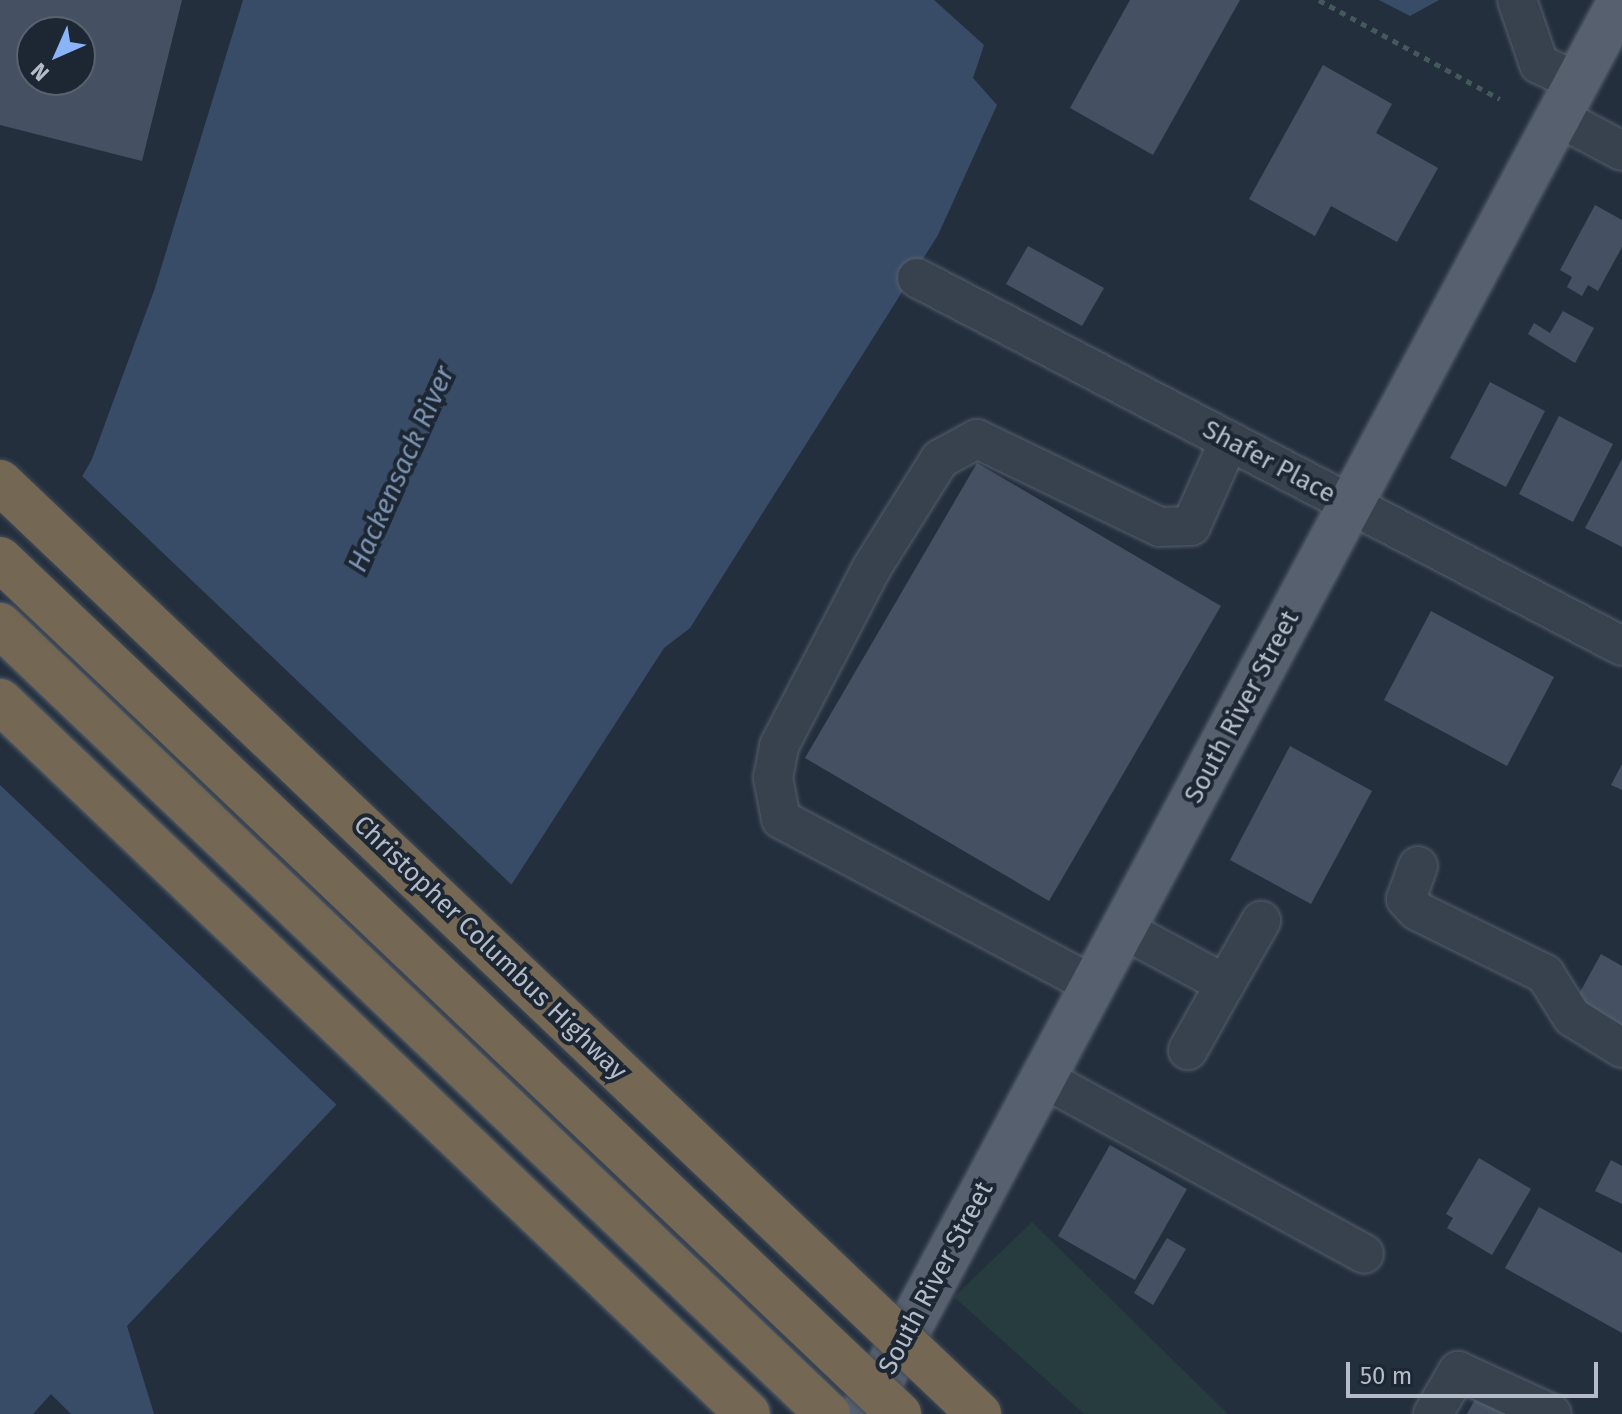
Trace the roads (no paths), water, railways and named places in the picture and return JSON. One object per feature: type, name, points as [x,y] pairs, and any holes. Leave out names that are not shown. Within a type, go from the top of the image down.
[{"type":"highway","name":"Christopher Columbus Highway","points":[[0,482],[979,1414]]},
{"type":"highway","name":"Christopher Columbus Highway","points":[[0,559],[899,1414]]},
{"type":"highway","points":[[0,625],[828,1414]]},
{"type":"highway","points":[[0,701],[748,1414]]},
{"type":"main road","name":"South River Street","points":[[863,1414],[1621,0]]},
{"type":"street","points":[[1517,0],[1539,64],[1568,100],[1622,151]]},
{"type":"street","name":"Shafer Place","points":[[917,278],[1622,646]]},
{"type":"street","points":[[1093,985],[781,819],[773,778],[779,746],[900,519],[940,459],[977,439],[1160,527],[1191,526],[1229,441]]},
{"type":"street","points":[[1418,866],[1406,899],[1417,911],[1545,974],[1572,1017],[1622,1048]]},
{"type":"street","points":[[1188,1050],[1261,921]]},
{"type":"street","points":[[1123,929],[1225,984]]},
{"type":"street","points":[[1043,1078],[1364,1254]]},
{"type":"street","points":[[1433,1414],[1458,1371],[1552,1414]]},
{"type":"water","name":"Hackensack River","points":[[243,0],[934,0],[984,45],[973,78],[997,105],[938,235],[690,628],[664,648],[441,994],[127,1326],[154,1414],[71,1414],[51,1394],[33,1414],[0,1414],[0,622],[92,459],[155,288]]},
{"type":"water","points":[[1379,0],[1439,0],[1410,16]]}]
